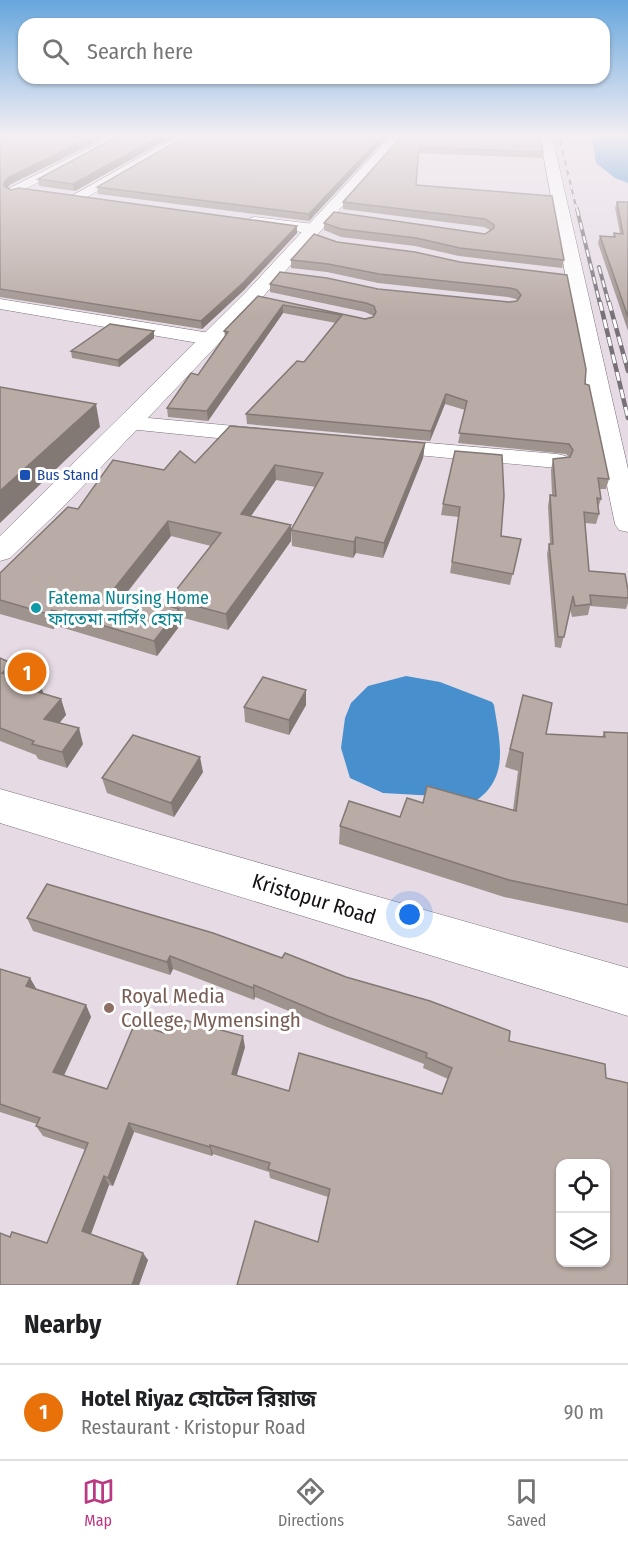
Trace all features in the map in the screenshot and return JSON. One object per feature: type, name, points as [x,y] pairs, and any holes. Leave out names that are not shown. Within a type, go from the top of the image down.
[{"type":"main road","points":[[0,552],[56,498],[210,339],[263,298],[274,273],[317,234],[328,213],[343,196]]},
{"type":"main road","points":[[0,529],[56,498]]},
{"type":"main road","name":"Kristopur Road","points":[[0,806],[628,992]]},
{"type":"street","points":[[72,196],[104,202]]},
{"type":"street","points":[[555,196],[567,275],[628,524]]},
{"type":"street","points":[[328,213],[350,216]]},
{"type":"street","points":[[246,220],[317,234]]},
{"type":"street","points":[[274,273],[295,275]]},
{"type":"street","points":[[0,304],[210,339]]},
{"type":"street","points":[[127,423],[290,439]]},
{"type":"street","points":[[360,444],[557,461]]},
{"type":"water","points":[[406,676],[440,682],[492,702],[494,705],[499,734],[500,760],[492,784],[471,804],[436,796],[383,793],[350,778],[341,748],[345,718],[351,703],[368,686]]},
{"type":"building","points":[[0,196],[77,196],[297,226],[244,282],[201,321],[0,289]]},
{"type":"building","points":[[167,196],[326,196],[309,214]]},
{"type":"building","points":[[348,196],[552,196],[564,260],[460,248],[416,238],[341,229],[324,223],[334,212],[485,234],[494,228],[494,225],[485,219],[343,202]]},
{"type":"building","points":[[617,202],[628,202],[628,317],[600,236],[615,237],[614,233],[623,234]]},
{"type":"building","points":[[314,234],[337,242],[415,252],[460,262],[567,275],[586,369],[585,384],[589,385],[609,479],[598,478],[601,499],[597,498],[599,514],[584,512],[589,571],[625,574],[628,598],[590,595],[591,604],[575,606],[573,596],[564,637],[558,637],[549,544],[553,544],[550,495],[556,496],[553,459],[570,457],[573,450],[569,444],[459,433],[467,401],[446,394],[431,431],[246,414],[297,361],[304,362],[342,315],[283,305],[207,411],[167,408],[191,373],[198,375],[228,332],[224,331],[258,296],[365,319],[373,317],[376,312],[374,306],[366,303],[270,284],[280,272],[327,278],[378,289],[509,302],[517,301],[521,295],[517,290],[510,288],[379,274],[328,264],[291,260]]},
{"type":"building","points":[[110,324],[154,331],[118,360],[71,351]]},
{"type":"building","points":[[0,387],[96,404],[0,491]]},
{"type":"building","points":[[230,426],[425,443],[384,543],[356,537],[354,542],[291,530],[323,473],[275,465],[241,514],[291,525],[226,614],[169,599],[221,533],[168,521],[113,590],[179,609],[154,641],[52,610],[48,614],[0,600],[0,573],[68,507],[78,509],[113,460],[164,470],[180,451],[195,463]]},
{"type":"building","points":[[455,451],[502,455],[504,496],[501,536],[521,539],[513,574],[452,562],[460,507],[443,504]]},
{"type":"building","points":[[0,658],[13,664],[2,673],[41,687],[38,692],[61,699],[44,719],[79,728],[62,752],[32,744],[34,741],[0,728]]},
{"type":"building","points":[[263,677],[306,690],[289,720],[244,707]]},
{"type":"building","points":[[523,695],[552,703],[546,734],[605,737],[604,732],[628,733],[628,905],[509,880],[340,826],[349,801],[400,817],[407,798],[423,803],[427,786],[516,811],[523,753],[510,749]]},
{"type":"building","points":[[133,735],[200,757],[171,803],[102,778]]},
{"type":"building","points":[[47,884],[213,933],[282,958],[285,953],[346,977],[430,1001],[510,1031],[509,1041],[605,1064],[606,1078],[628,1083],[628,1285],[237,1285],[255,1221],[318,1242],[330,1189],[268,1169],[270,1163],[129,1123],[108,1178],[104,1176],[82,1231],[143,1253],[132,1285],[0,1285],[0,1233],[10,1237],[12,1232],[47,1243],[88,1143],[36,1126],[40,1118],[0,1104],[0,969],[30,978],[26,986],[86,1005],[53,1072],[107,1089],[135,1023],[164,1033],[170,1016],[243,1036],[232,1074],[289,1091],[299,1053],[442,1094],[452,1068],[426,1057],[427,1053],[254,985],[253,988],[170,956],[167,962],[27,918]]},
{"type":"railway","points":[[573,196],[577,211]]},
{"type":"railway","points":[[577,209],[600,304]]},
{"type":"railway","points":[[599,267],[609,304]]},
{"type":"railway","points":[[600,302],[628,418]]},
{"type":"railway","points":[[609,302],[628,371]]},
{"type":"place","name":"Bus Stand","points":[[25,475]]},
{"type":"place","name":"Fatema Nursing Home ফাতেমা নার্সিং হোম","points":[[36,608]]},
{"type":"place","name":"Hotel Riyaz হোটেল রিয়াজ","points":[[27,672]]},
{"type":"place","name":"Royal Media College, Mymensingh","points":[[109,1008]]}]
